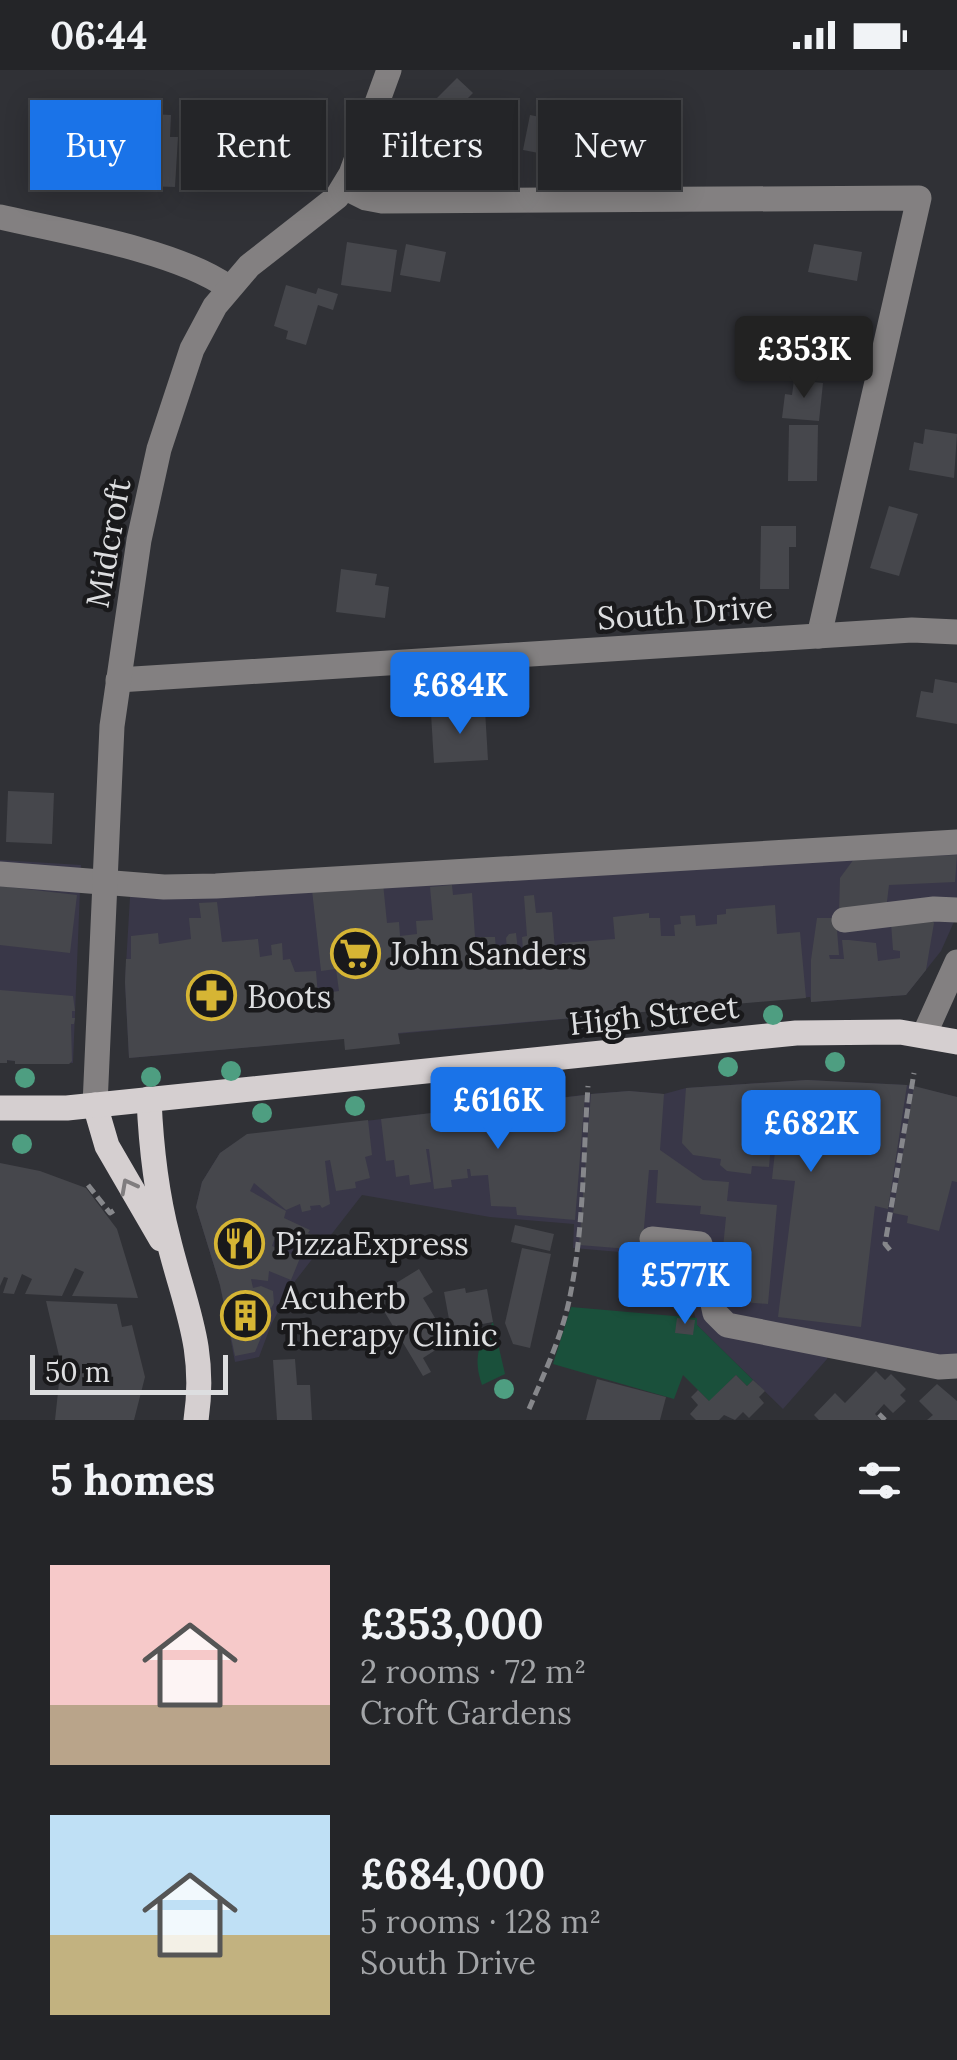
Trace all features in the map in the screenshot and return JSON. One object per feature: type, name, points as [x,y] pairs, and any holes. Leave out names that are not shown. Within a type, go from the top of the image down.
[{"type":"main road","name":"High Street","points":[[0,1108],[95,1105],[796,1033],[858,1031],[924,1035],[957,1042]]},
{"type":"main road","points":[[149,1099],[152,1160],[174,1260],[193,1321],[199,1362],[196,1420]]},
{"type":"main road","points":[[95,1105],[107,1146],[174,1260]]},
{"type":"street","name":"Midcroft","points":[[95,1105],[112,726],[139,540],[160,449],[192,349],[228,288],[249,266],[326,208],[344,187],[389,70]]},
{"type":"street","points":[[344,187],[382,202],[919,198],[820,636]]},
{"type":"street","points":[[0,217],[184,264],[228,288]]},
{"type":"street","name":"South Drive","points":[[118,680],[912,630],[957,632]]},
{"type":"street","points":[[0,874],[164,887],[216,886],[957,842]]},
{"type":"street","points":[[844,920],[934,908],[957,910]]},
{"type":"street","points":[[924,1035],[957,962]]},
{"type":"street","points":[[652,1239],[700,1244],[715,1313],[727,1325],[939,1367],[957,1366]]},
{"type":"path","points":[[890,1250],[885,1244],[914,1073]]},
{"type":"path","points":[[529,1408],[568,1306],[574,1274],[588,1086]]},
{"type":"path","points":[[88,1185],[110,1213],[118,1207]]},
{"type":"path","points":[[879,1414],[885,1420]]},
{"type":"shaded area","points":[[957,831],[957,915],[941,951],[906,995],[811,1002],[810,997],[129,1058],[125,982],[131,880]]},
{"type":"shaded area","points":[[0,860],[81,865],[73,1063],[0,1060]]},
{"type":"shaded area","points":[[807,1080],[907,1085],[957,1097],[957,1355],[945,1357],[833,1335],[827,1359],[783,1409],[697,1325],[690,1295],[670,1295],[670,1274],[683,1273],[678,1257],[573,1248],[574,1224],[490,1217],[362,1195],[292,1285],[259,1357],[235,1362],[220,1285],[196,1207],[202,1182],[220,1153],[247,1135],[591,1094],[664,1094],[686,1088]]},
{"type":"green space","points":[[571,1307],[697,1318],[697,1325],[753,1380],[747,1386],[736,1375],[711,1400],[723,1415],[683,1375],[674,1399],[553,1364]]},
{"type":"green space","points":[[493,1322],[505,1374],[482,1385],[478,1352]]},
{"type":"building","points":[[457,78],[473,93],[466,100],[435,100]]},
{"type":"building","points":[[161,115],[171,115],[170,137],[178,137],[175,187],[161,187]]},
{"type":"building","points":[[530,115],[538,117],[538,153],[523,150]]},
{"type":"building","points":[[347,242],[397,250],[391,292],[341,285]]},
{"type":"building","points":[[406,244],[446,252],[440,282],[400,275]]},
{"type":"building","points":[[814,244],[862,252],[857,281],[808,272]]},
{"type":"building","points":[[286,285],[316,294],[318,288],[338,294],[333,310],[318,305],[306,345],[286,339],[288,331],[274,326]]},
{"type":"building","points":[[800,323],[828,324],[826,373],[788,372],[789,360],[799,361]]},
{"type":"building","points":[[794,380],[823,383],[819,421],[782,418],[785,394],[792,395]]},
{"type":"building","points":[[789,425],[818,425],[817,481],[788,481]]},
{"type":"building","points":[[925,429],[957,434],[954,478],[909,470],[914,442],[923,444]]},
{"type":"building","points":[[889,506],[918,514],[899,576],[870,568]]},
{"type":"building","points":[[761,526],[796,526],[796,547],[789,547],[789,589],[760,589]]},
{"type":"building","points":[[341,569],[377,574],[375,585],[389,587],[385,618],[336,612]]},
{"type":"building","points":[[935,679],[957,683],[957,724],[916,717],[921,691],[933,693]]},
{"type":"building","points":[[485,710],[488,760],[434,763],[431,714]]},
{"type":"building","points":[[8,791],[54,793],[52,844],[6,842]]},
{"type":"building","points":[[957,855],[955,882],[889,885],[886,910],[839,913],[840,878],[854,859]]},
{"type":"building","points":[[383,883],[387,923],[399,922],[400,936],[417,934],[416,921],[433,920],[430,887],[452,885],[453,895],[472,893],[475,937],[495,937],[496,950],[507,949],[506,938],[516,933],[518,951],[523,950],[522,937],[527,936],[524,896],[534,895],[536,913],[552,912],[556,963],[564,962],[562,943],[615,939],[613,917],[649,913],[649,918],[660,918],[661,936],[675,936],[674,925],[681,924],[680,916],[695,915],[696,926],[717,924],[717,915],[726,914],[726,909],[775,905],[777,934],[800,932],[806,998],[398,1033],[400,1044],[345,1050],[344,1039],[129,1058],[125,982],[131,936],[158,933],[159,944],[191,939],[189,918],[201,918],[199,903],[217,902],[222,942],[258,939],[260,957],[272,955],[271,945],[282,943],[283,960],[290,959],[295,972],[316,971],[319,1008],[325,1007],[324,993],[339,991],[336,969],[321,971],[312,890]]},
{"type":"building","points":[[0,886],[77,895],[70,953],[0,945]]},
{"type":"building","points":[[817,918],[836,918],[839,955],[829,955],[830,959],[844,959],[842,940],[849,940],[876,943],[878,961],[900,958],[900,951],[893,950],[891,923],[932,919],[926,970],[906,995],[811,1002]]},
{"type":"building","points":[[0,990],[73,996],[75,1018],[71,1024],[69,1064],[15,1064],[7,1060],[0,1063]]},
{"type":"building","points":[[807,1080],[907,1085],[888,1209],[875,1206],[861,1327],[778,1317],[795,1181],[772,1179],[777,1133],[772,1133],[769,1167],[752,1166],[751,1174],[727,1171],[720,1165],[721,1159],[693,1155],[682,1143],[686,1088]]},
{"type":"building","points":[[914,1086],[957,1097],[957,1182],[952,1181],[939,1231],[907,1223],[908,1216],[893,1213]]},
{"type":"building","points":[[591,1094],[664,1094],[660,1150],[703,1180],[729,1182],[727,1201],[777,1205],[768,1304],[718,1300],[726,1217],[700,1214],[701,1206],[656,1203],[658,1170],[649,1170],[642,1250],[579,1245]]},
{"type":"building","points":[[585,1095],[575,1220],[517,1215],[516,1207],[491,1206],[488,1175],[471,1176],[470,1169],[468,1178],[451,1180],[452,1187],[434,1189],[429,1149],[431,1182],[410,1185],[409,1175],[396,1177],[394,1160],[386,1161],[381,1119]]},
{"type":"building","points":[[368,1120],[372,1155],[365,1157],[370,1178],[355,1182],[356,1188],[336,1191],[330,1160],[325,1161],[330,1204],[322,1208],[310,1206],[311,1210],[302,1212],[300,1204],[286,1210],[254,1183],[250,1191],[286,1211],[284,1218],[313,1235],[308,1247],[285,1238],[282,1243],[274,1240],[272,1246],[300,1258],[291,1280],[269,1271],[268,1281],[251,1279],[253,1288],[261,1286],[273,1291],[274,1303],[268,1314],[261,1317],[264,1330],[255,1352],[235,1356],[220,1285],[196,1207],[202,1182],[220,1153],[247,1134]]},
{"type":"building","points":[[0,1163],[40,1171],[86,1188],[117,1229],[138,1298],[72,1296],[84,1272],[75,1268],[62,1296],[25,1294],[32,1279],[22,1274],[14,1294],[3,1293],[8,1278],[4,1277],[0,1286]]},
{"type":"building","points":[[515,1225],[554,1234],[550,1251],[511,1242]]},
{"type":"building","points":[[522,1248],[551,1254],[530,1348],[513,1344],[505,1323]]},
{"type":"building","points":[[419,1269],[433,1292],[423,1298],[446,1336],[434,1343],[437,1349],[423,1358],[431,1372],[423,1376],[375,1296]]},
{"type":"building","points":[[465,1288],[466,1293],[487,1289],[493,1322],[451,1330],[444,1292]]},
{"type":"building","points":[[46,1301],[117,1304],[122,1327],[132,1325],[145,1377],[134,1420],[55,1420],[61,1364]]},
{"type":"building","points":[[677,1318],[695,1320],[693,1335],[675,1333]]},
{"type":"building","points":[[295,1359],[297,1385],[310,1385],[312,1420],[277,1420],[273,1360]]},
{"type":"building","points":[[876,1371],[885,1380],[891,1374],[906,1389],[900,1395],[906,1401],[893,1413],[884,1404],[875,1414],[881,1420],[819,1420],[814,1415],[835,1393],[845,1403]]},
{"type":"building","points":[[736,1375],[747,1386],[753,1380],[765,1391],[759,1397],[764,1403],[749,1418],[743,1412],[735,1420],[724,1415],[719,1420],[696,1420],[690,1414],[698,1405],[691,1397],[698,1390],[709,1401]]},
{"type":"building","points":[[597,1379],[666,1397],[660,1420],[586,1420]]},
{"type":"building","points":[[937,1384],[957,1401],[957,1420],[927,1420],[933,1415],[919,1401]]},
{"type":"place","name":"John Sanders","points":[[355,953]]},
{"type":"place","name":"Boots","points":[[212,996]]},
{"type":"place","name":"PizzaExpress","points":[[240,1243]]},
{"type":"place","name":"Acuherb Therapy Clinic","points":[[246,1315]]}]
